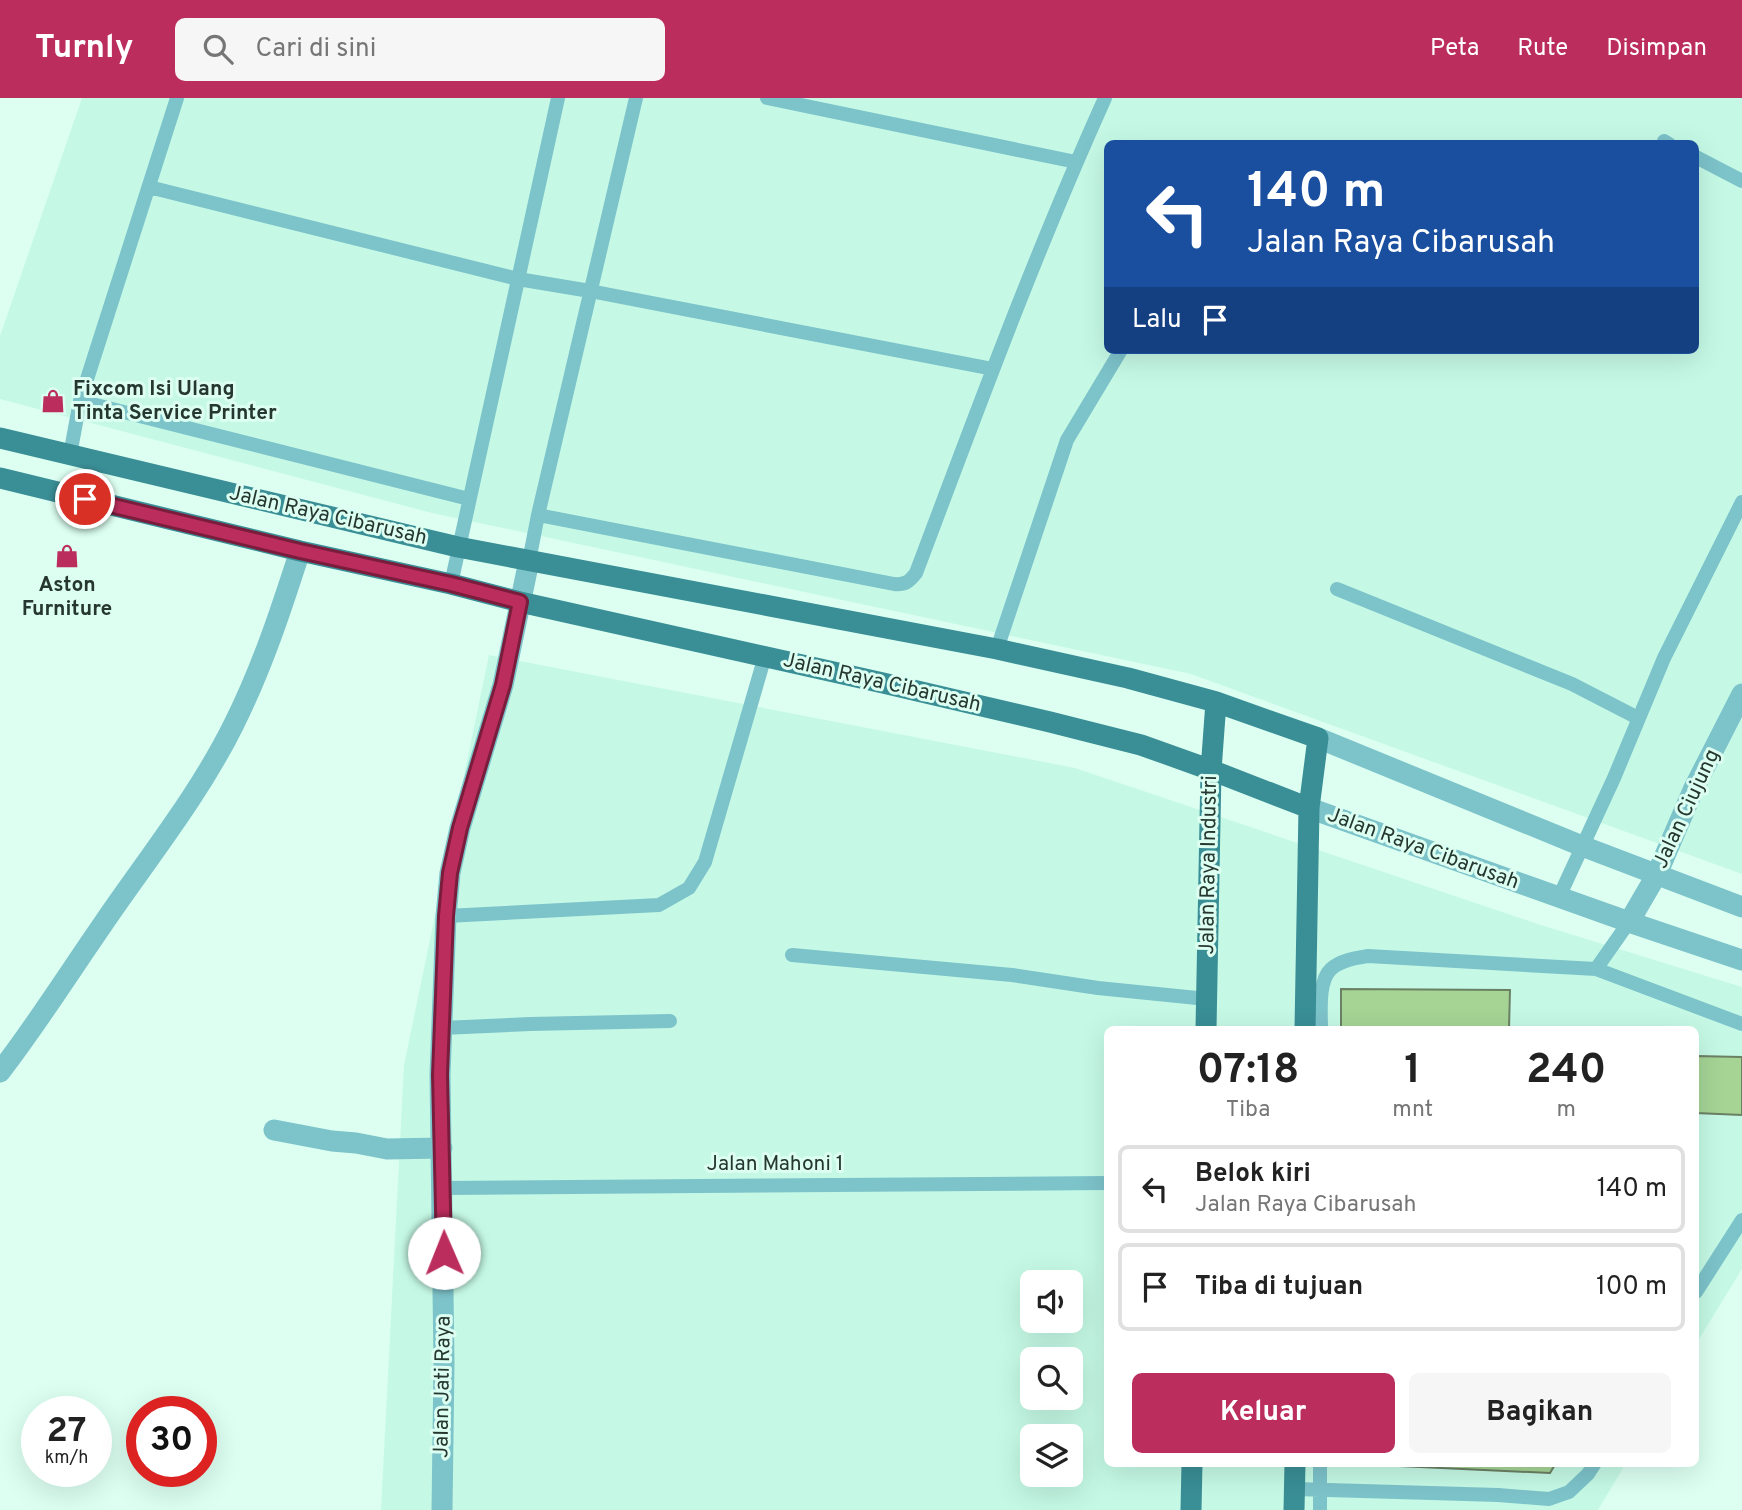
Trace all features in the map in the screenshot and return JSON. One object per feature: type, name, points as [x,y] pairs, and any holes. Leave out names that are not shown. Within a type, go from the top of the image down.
[{"type":"main road","name":"Jalan Raya Cibarusah","points":[[0,438],[458,547],[997,649],[1128,678],[1216,702],[1318,738]]},
{"type":"main road","name":"Jalan Raya Cibarusah","points":[[0,478],[300,551],[1050,722],[1141,745],[1309,808]]},
{"type":"main road","name":"Jalan Raya Industri","points":[[1206,1026],[1211,770],[1216,702]]},
{"type":"main road","points":[[1305,1026],[1309,808],[1318,738]]},
{"type":"main road","points":[[1191,1510],[1192,1467]]},
{"type":"main road","points":[[1295,1467],[1295,1500]]},
{"type":"street","points":[[0,1072],[30,1034],[205,777],[248,694],[276,625],[300,551]]},
{"type":"street","name":"Jalan Jati Raya","points":[[442,1510],[444,1376],[440,1075],[446,916],[450,873],[460,828],[503,685],[529,561]]},
{"type":"street","name":"Jalan Ciujung","points":[[1629,922],[1657,874],[1694,788],[1742,694]]},
{"type":"street","name":"Jalan Raya Cibarusah","points":[[1318,738],[1582,846],[1742,906]]},
{"type":"street","name":"Jalan Raya Cibarusah","points":[[1309,808],[1742,960]]},
{"type":"street","points":[[274,1129],[387,1149],[442,1148]]},
{"type":"lane","points":[[70,455],[80,401],[177,98]]},
{"type":"lane","points":[[451,584],[558,98]]},
{"type":"lane","points":[[529,561],[636,98]]},
{"type":"lane","points":[[767,98],[1076,162]]},
{"type":"lane","points":[[538,515],[901,585],[909,582],[916,573],[993,369],[1076,162],[1105,98]]},
{"type":"lane","points":[[1699,159],[1742,181]]},
{"type":"lane","points":[[149,187],[518,279],[993,369]]},
{"type":"lane","points":[[997,649],[1068,440],[1119,354]]},
{"type":"lane","points":[[80,401],[469,499]]},
{"type":"lane","points":[[1559,897],[1614,778],[1637,718],[1669,648],[1742,502]]},
{"type":"lane","points":[[1337,589],[1572,684],[1637,718]]},
{"type":"lane","points":[[446,916],[659,905],[689,888],[705,862],[765,656]]},
{"type":"lane","points":[[1596,969],[1629,922]]},
{"type":"lane","points":[[792,955],[1012,975],[1098,988],[1207,999]]},
{"type":"lane","points":[[1321,1026],[1323,985],[1330,969],[1348,960],[1368,956],[1596,969],[1742,1024]]},
{"type":"lane","points":[[442,1028],[670,1021]]},
{"type":"lane","name":"Jalan Mahoni 1","points":[[442,1188],[1104,1183]]},
{"type":"lane","points":[[1699,1287],[1742,1220]]},
{"type":"lane","points":[[1320,1467],[1320,1510]]},
{"type":"lane","points":[[1295,1500],[1320,1489],[1498,1495],[1550,1504],[1569,1492],[1592,1467]]},
{"type":"lane","points":[[1496,1510],[1498,1495]]},
{"type":"shaded area","points":[[82,98],[1742,98],[1742,874],[1191,674],[432,513],[0,399],[0,336]]},
{"type":"shaded area","points":[[489,655],[1075,768],[1541,925],[1742,987],[1742,1269],[1699,1339],[1699,1026],[1104,1026],[1104,1467],[1624,1467],[1598,1510],[381,1510],[404,1065]]},
{"type":"building","points":[[1341,989],[1510,990],[1509,1026],[1341,1026]]},
{"type":"building","points":[[1699,1056],[1742,1057],[1742,1115],[1699,1113]]},
{"type":"building","points":[[1421,1467],[1554,1467],[1550,1473]]},
{"type":"place","name":"Fixcom Isi Ulang Tinta Service Printer","points":[[53,401]]},
{"type":"place","name":"Aston Furniture","points":[[67,556]]},
{"type":"route","points":[[85,499],[520,602],[503,685],[460,828],[450,873],[440,1075],[444,1253]]}]
